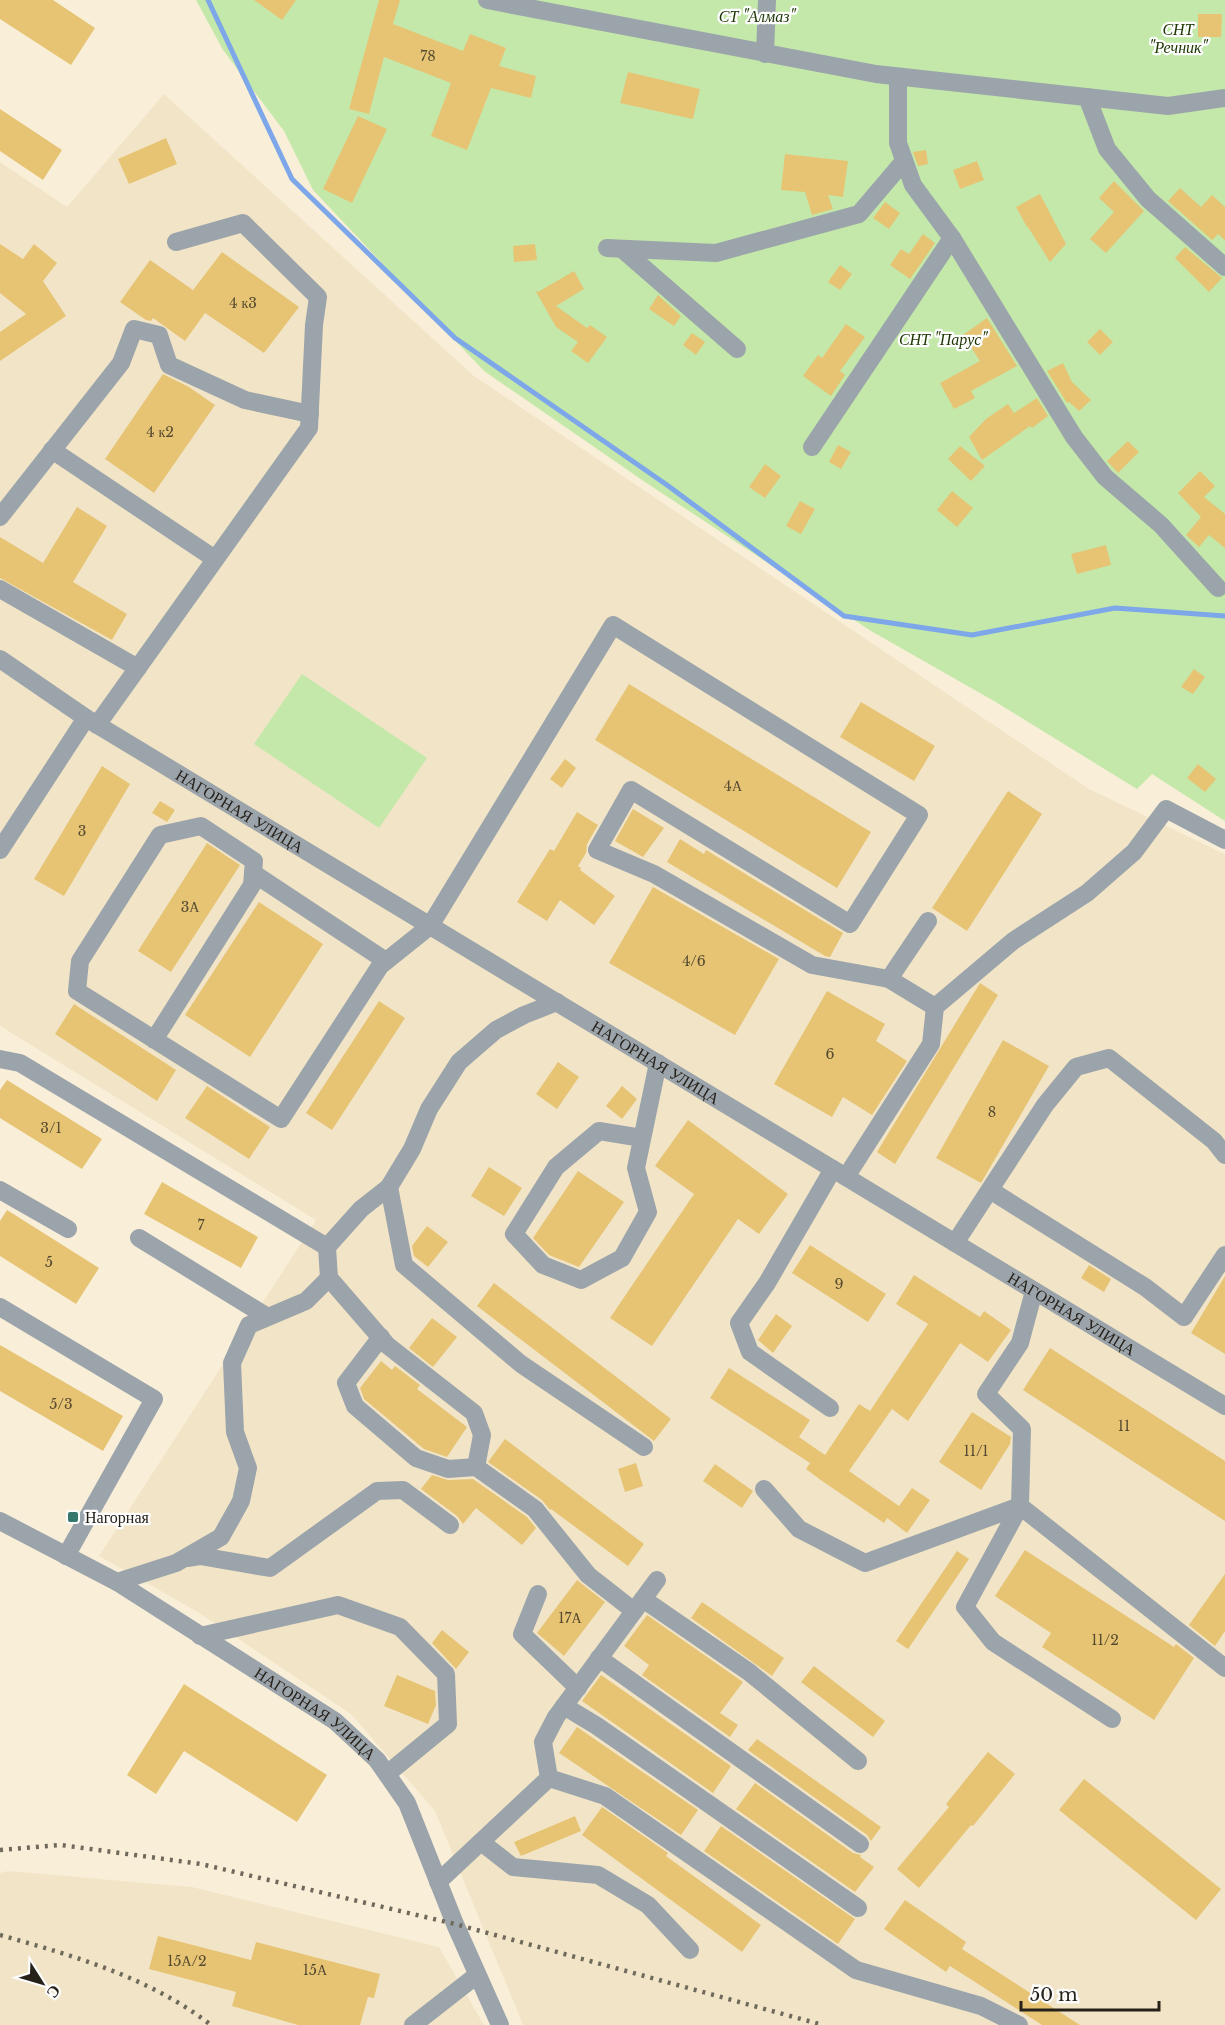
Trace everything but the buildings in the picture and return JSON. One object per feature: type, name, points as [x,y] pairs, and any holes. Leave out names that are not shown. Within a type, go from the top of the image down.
[{"type":"street","points":[[487,0],[765,54],[898,77],[1168,106],[1225,98]]},
{"type":"street","points":[[765,54],[767,0]]},
{"type":"street","points":[[898,77],[898,142],[913,185],[952,238],[1074,437],[1105,477],[1161,525],[1218,588]]},
{"type":"street","points":[[1087,97],[1107,149],[1148,199],[1225,267]]},
{"type":"street","points":[[737,350],[614,248],[716,253],[858,214],[904,161]]},
{"type":"street","points":[[0,850],[92,721],[138,668],[309,428],[314,326],[318,297],[243,223],[176,242]]},
{"type":"street","points":[[812,447],[952,238]]},
{"type":"street","points":[[0,517],[121,363],[134,329],[159,335],[169,365],[245,400],[310,414]]},
{"type":"street","points":[[52,450],[215,560]]},
{"type":"street","points":[[0,590],[138,668]]},
{"type":"street","points":[[154,1040],[252,885],[254,861],[201,825],[160,835],[80,961],[77,992],[154,1040],[281,1119],[380,966],[430,926],[613,625],[919,815],[850,924],[631,790],[597,850],[654,874],[812,965],[889,979],[935,1007]]},
{"type":"street","name":"НАГОРНАЯ УЛИЦА","points":[[0,659],[92,721],[1225,1407]]},
{"type":"street","points":[[830,1408],[750,1352],[739,1323],[839,1173],[931,1044],[935,1007],[1013,941],[1087,893],[1134,852],[1166,809],[1225,840]]},
{"type":"street","points":[[253,873],[386,961]]},
{"type":"street","points":[[889,979],[928,921]]},
{"type":"street","points":[[476,1467],[482,1435],[474,1413],[387,1345],[329,1278],[327,1247],[361,1209],[389,1186],[412,1149],[429,1109],[459,1062],[496,1030],[524,1015],[557,1002]]},
{"type":"street","points":[[955,1244],[1045,1105],[1076,1067],[1109,1058],[1214,1142],[1225,1155]]},
{"type":"street","points":[[0,1059],[20,1064],[327,1247]]},
{"type":"street","points":[[642,1138],[599,1131],[556,1167],[514,1234],[543,1265],[581,1280],[622,1258],[648,1212],[636,1168],[658,1064]]},
{"type":"street","points":[[389,1186],[404,1265],[520,1364],[644,1447]]},
{"type":"street","points":[[0,1190],[68,1229]]},
{"type":"street","points":[[990,1190],[1145,1287],[1184,1317],[1225,1255]]},
{"type":"street","points":[[139,1239],[266,1316]]},
{"type":"street","points":[[117,1582],[184,1559],[221,1537],[241,1501],[248,1468],[235,1432],[232,1363],[249,1325],[306,1301],[329,1278]]},
{"type":"street","points":[[1034,1291],[1020,1343],[986,1394],[1022,1429],[1020,1506],[965,1607],[993,1642],[1112,1719]]},
{"type":"street","points":[[0,1307],[154,1399],[66,1556]]},
{"type":"street","points":[[381,1338],[346,1383],[355,1406],[416,1458],[448,1469],[476,1467],[535,1509],[588,1575],[749,1672],[858,1761]]},
{"type":"street","points":[[764,1489],[799,1529],[865,1563],[1020,1506]]},
{"type":"street","points":[[184,1559],[200,1556],[270,1568],[377,1491],[403,1490],[450,1525]]},
{"type":"street","points":[[1020,1506],[1225,1668]]},
{"type":"street","name":"НАГОРНАЯ УЛИЦА","points":[[0,1521],[117,1582],[335,1722],[377,1760],[407,1803],[438,1882],[500,2025]]},
{"type":"street","points":[[549,1778],[543,1742],[556,1717],[657,1580]]},
{"type":"street","points":[[538,1594],[522,1634],[578,1688]]},
{"type":"street","points":[[201,1636],[338,1605],[400,1627],[446,1674],[448,1724],[387,1774]]},
{"type":"street","points":[[599,1658],[860,1844]]},
{"type":"street","points":[[564,1706],[597,1726],[858,1908]]},
{"type":"street","points":[[438,1882],[549,1778]]},
{"type":"street","points":[[549,1778],[605,1796],[856,1970],[981,2007],[1019,2025]]},
{"type":"street","points":[[481,1842],[513,1868],[598,1875],[648,1905],[690,1950]]},
{"type":"street","points":[[413,2025],[477,1975]]},
{"type":"shaded area","points":[[164,94],[474,376],[1089,789],[1225,854],[1225,2025],[523,2025],[435,1811],[351,1714],[196,1611],[99,1556],[316,1220],[0,1026],[0,162],[67,207]]},
{"type":"shaded area","points":[[8,1871],[192,1887],[439,1947],[484,2025],[0,2025],[0,1873]]},
{"type":"green space","name":"СНТ \"Парус\"","points":[[196,0],[1225,0],[1225,821],[1152,774],[1137,789],[994,701],[871,631],[645,482],[484,371],[313,190],[284,131],[223,50]]},
{"type":"green space","points":[[302,674],[427,758],[379,828],[254,744]]},
{"type":"waterway","points":[[208,0],[292,179],[455,338],[667,485],[844,616],[972,635],[1115,608],[1225,616]]},
{"type":"railway","points":[[0,1850],[61,1845],[201,1864],[455,1924],[823,2025]]},
{"type":"railway","points":[[0,1935],[83,1960],[137,1981],[187,2008],[211,2025]]},
{"type":"place","name":"Нагорная","points":[[73,1517]]},
{"type":"park label","name":"СТ \"Алмаз\"","points":[[757,16]]},
{"type":"park label","name":"СНТ \"Речник\"","points":[[1178,38]]}]
